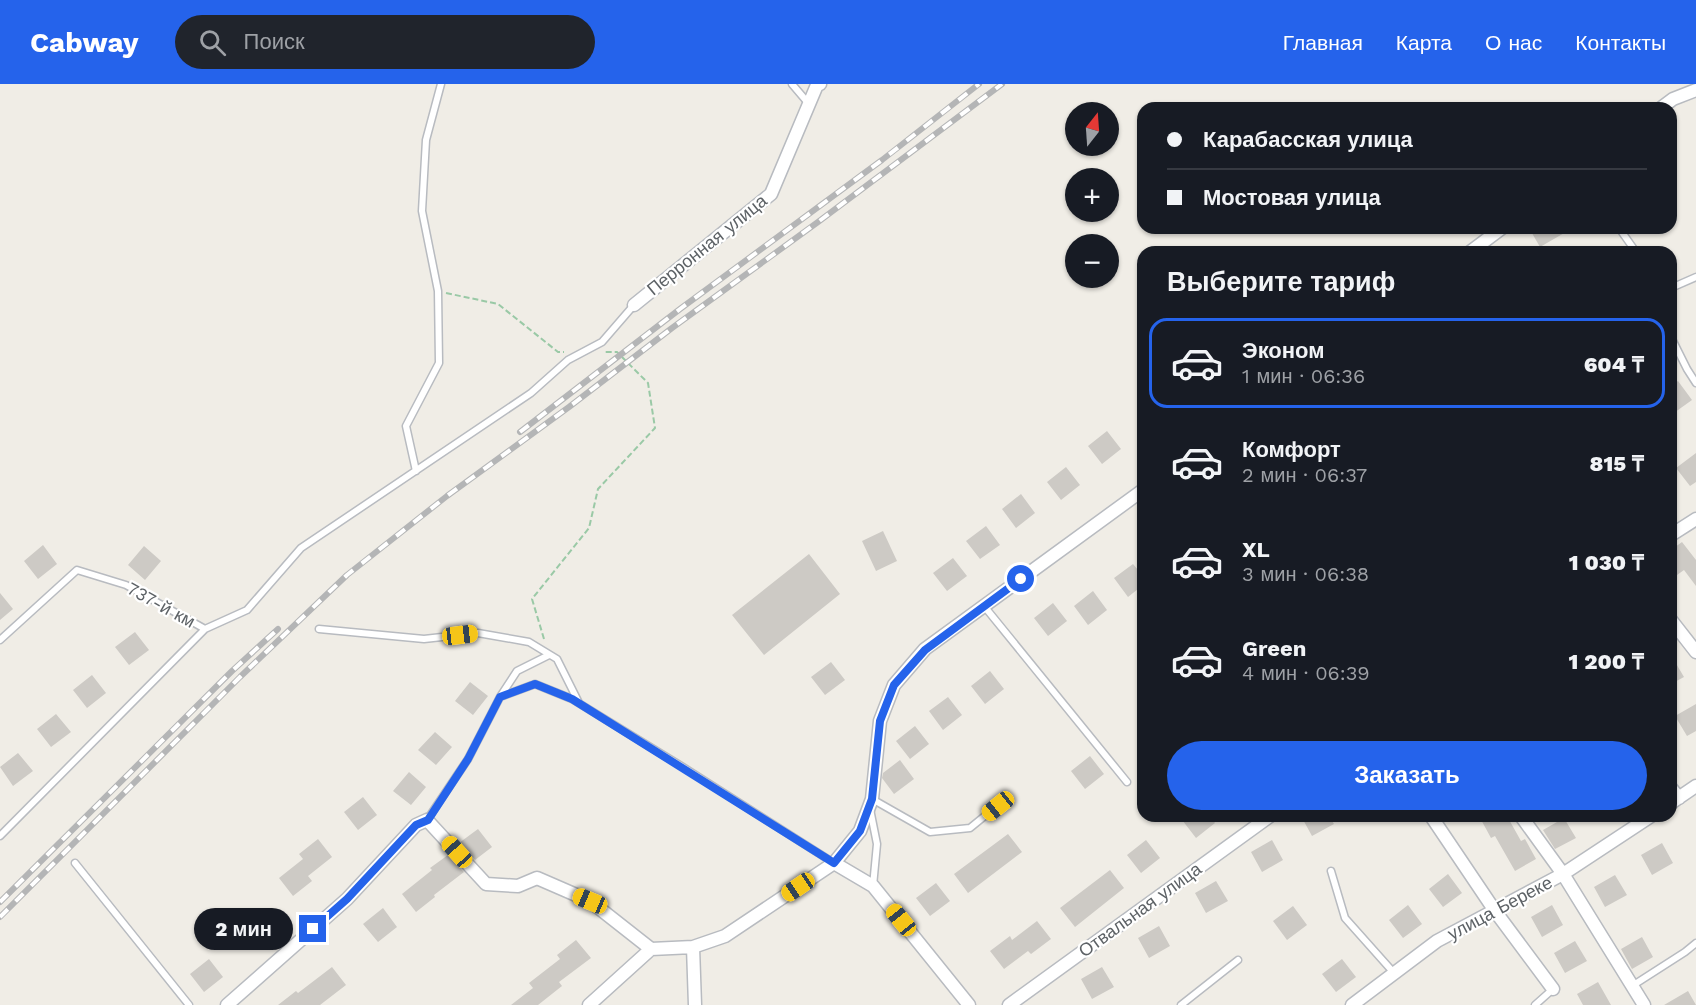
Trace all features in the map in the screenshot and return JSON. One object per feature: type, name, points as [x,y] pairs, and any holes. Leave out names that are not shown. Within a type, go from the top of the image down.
[{"type":"street","name":"Перронная улица","points":[[634,305],[771,194],[817,85],[820,84]]},
{"type":"street","points":[[1669,102],[1696,90]]},
{"type":"street","points":[[1478,246],[1494,234]]},
{"type":"street","points":[[589,1005],[651,949],[693,947],[725,936],[834,863],[860,831],[871,802],[880,721],[894,685],[925,650],[1137,494]]},
{"type":"street","points":[[1677,531],[1696,519]]},
{"type":"street","points":[[1677,628],[1696,652]]},
{"type":"street","points":[[1677,795],[1696,786]]},
{"type":"street","points":[[227,1005],[347,899],[416,825],[428,820],[486,884],[519,885],[537,878],[590,901],[651,949]]},
{"type":"street","name":"Отвальная улица","points":[[1010,1005],[1262,822]]},
{"type":"street","points":[[1435,822],[1495,911],[1553,989]]},
{"type":"street","points":[[1525,822],[1563,874],[1644,1005]]},
{"type":"street","name":"улица Береке","points":[[1352,1005],[1437,941],[1563,874],[1642,822]]},
{"type":"street","points":[[834,863],[873,886],[969,1005]]},
{"type":"street","points":[[693,947],[694,1005]]},
{"type":"lane","points":[[416,471],[406,426],[439,363],[438,291],[422,212],[426,140],[441,84]]},
{"type":"lane","points":[[792,84],[809,105]]},
{"type":"lane","points":[[1677,285],[1696,277]]},
{"type":"lane","points":[[0,836],[205,629],[248,610],[301,548],[531,393],[568,360],[602,342],[634,305]]},
{"type":"lane","points":[[1677,349],[1696,383]]},
{"type":"lane","name":"737-й км","points":[[0,640],[77,570],[126,585],[205,629]]},
{"type":"lane","points":[[984,606],[1127,782]]},
{"type":"lane","points":[[319,629],[424,639],[478,633],[529,642],[557,659],[579,703]]},
{"type":"lane","points":[[428,820],[468,759],[500,697],[517,671],[549,655]]},
{"type":"lane","points":[[500,697],[535,684],[572,699],[834,863]]},
{"type":"lane","points":[[871,802],[930,832],[970,828],[998,806]]},
{"type":"lane","points":[[871,802],[877,844],[873,886]]},
{"type":"lane","points":[[75,862],[189,1005]]},
{"type":"lane","points":[[1331,871],[1345,918],[1395,973]]},
{"type":"lane","points":[[1632,986],[1696,943]]},
{"type":"lane","points":[[1182,1005],[1238,960]]},
{"type":"lane","points":[[1535,1005],[1553,989]]},
{"type":"path","points":[[438,291],[498,304],[558,352],[584,352]]},
{"type":"path","points":[[549,655],[532,599],[589,528],[598,489],[655,428],[648,383],[617,352],[606,352]]},
{"type":"building","points":[[1532,234],[1563,234],[1542,246],[1539,246]]},
{"type":"building","points":[[1677,382],[1692,400],[1677,411]]},
{"type":"building","points":[[1107,431],[1121,449],[1102,464],[1088,446]]},
{"type":"building","points":[[1696,453],[1696,482],[1690,486],[1677,467]]},
{"type":"building","points":[[1066,467],[1080,485],[1061,500],[1047,482]]},
{"type":"building","points":[[1021,494],[1035,513],[1016,528],[1002,509]]},
{"type":"building","points":[[986,526],[1000,545],[980,559],[966,541]]},
{"type":"building","points":[[883,531],[897,561],[876,571],[862,541]]},
{"type":"building","points":[[1682,542],[1696,560],[1696,586],[1684,570],[1677,575],[1677,546]]},
{"type":"building","points":[[43,545],[57,564],[38,579],[24,561]]},
{"type":"building","points":[[144,546],[161,561],[145,580],[128,565]]},
{"type":"building","points":[[809,554],[840,594],[764,655],[732,615]]},
{"type":"building","points":[[953,558],[967,576],[947,591],[933,573]]},
{"type":"building","points":[[1133,564],[1137,569],[1137,590],[1128,597],[1114,578]]},
{"type":"building","points":[[1093,591],[1107,610],[1088,625],[1074,606]]},
{"type":"building","points":[[0,593],[13,609],[0,620]]},
{"type":"building","points":[[1053,603],[1067,621],[1048,636],[1034,618]]},
{"type":"building","points":[[135,632],[149,650],[129,665],[115,647]]},
{"type":"building","points":[[831,662],[845,680],[825,695],[811,677]]},
{"type":"building","points":[[1677,665],[1684,677],[1677,681]]},
{"type":"building","points":[[990,671],[1004,689],[985,704],[971,686]]},
{"type":"building","points":[[92,675],[106,693],[87,708],[73,690]]},
{"type":"building","points":[[470,682],[488,696],[473,715],[455,701]]},
{"type":"building","points":[[948,697],[962,715],[943,730],[929,711]]},
{"type":"building","points":[[1696,704],[1696,731],[1687,736],[1677,719],[1677,715]]},
{"type":"building","points":[[56,714],[71,732],[51,747],[37,729]]},
{"type":"building","points":[[915,726],[929,744],[910,759],[896,741]]},
{"type":"building","points":[[435,732],[452,747],[436,765],[418,750]]},
{"type":"building","points":[[18,753],[33,771],[13,786],[0,767]]},
{"type":"building","points":[[1090,756],[1104,774],[1085,789],[1071,771]]},
{"type":"building","points":[[900,760],[914,779],[894,794],[882,778],[883,773]]},
{"type":"building","points":[[409,772],[426,787],[411,805],[393,791]]},
{"type":"building","points":[[363,797],[377,815],[358,830],[344,812]]},
{"type":"building","points":[[1184,822],[1214,822],[1215,823],[1196,838]]},
{"type":"building","points":[[1304,822],[1333,822],[1334,824],[1312,836]]},
{"type":"building","points":[[1482,822],[1510,822],[1521,841],[1525,839],[1536,859],[1515,871],[1495,836],[1491,838]]},
{"type":"building","points":[[1557,822],[1566,822],[1576,838],[1555,849],[1543,830]]},
{"type":"building","points":[[478,829],[492,847],[475,860],[459,843]]},
{"type":"building","points":[[1008,834],[1022,852],[968,893],[954,874]]},
{"type":"building","points":[[318,839],[332,857],[308,876],[312,881],[293,896],[279,878],[303,859],[299,854]]},
{"type":"building","points":[[1146,840],[1160,858],[1141,873],[1127,855]]},
{"type":"building","points":[[1272,840],[1283,860],[1262,872],[1251,852]]},
{"type":"building","points":[[1662,843],[1673,863],[1652,875],[1641,855]]},
{"type":"building","points":[[448,855],[464,872],[416,912],[402,894]]},
{"type":"building","points":[[1110,870],[1124,888],[1075,927],[1060,908]]},
{"type":"building","points":[[1448,874],[1462,893],[1443,907],[1429,889]]},
{"type":"building","points":[[1615,875],[1627,895],[1605,907],[1594,887]]},
{"type":"building","points":[[1216,881],[1228,901],[1206,913],[1195,893]]},
{"type":"building","points":[[936,883],[950,901],[930,916],[916,898]]},
{"type":"building","points":[[1408,905],[1422,924],[1403,938],[1389,920]]},
{"type":"building","points":[[1552,905],[1563,925],[1542,937],[1531,917]]},
{"type":"building","points":[[1293,906],[1307,925],[1287,940],[1273,921]]},
{"type":"building","points":[[383,908],[397,927],[378,942],[363,924]]},
{"type":"building","points":[[1037,921],[1051,939],[1031,954],[1028,951],[1004,969],[990,951],[1010,936],[1012,940]]},
{"type":"building","points":[[1159,926],[1170,946],[1149,958],[1138,938]]},
{"type":"building","points":[[1642,937],[1653,957],[1632,969],[1621,949]]},
{"type":"building","points":[[576,940],[591,958],[559,982],[562,986],[538,1005],[511,1005],[533,988],[529,983],[560,959],[557,955]]},
{"type":"building","points":[[1575,941],[1587,961],[1565,973],[1554,953]]},
{"type":"building","points":[[209,959],[223,977],[204,992],[190,974]]},
{"type":"building","points":[[1342,959],[1356,977],[1336,992],[1322,974]]},
{"type":"building","points":[[332,967],[346,985],[320,1005],[278,1005],[296,991],[298,993]]},
{"type":"building","points":[[1102,967],[1114,987],[1092,999],[1081,979]]},
{"type":"building","points":[[1598,982],[1611,1005],[1583,1005],[1577,994]]},
{"type":"building","points":[[1688,991],[1696,1005],[1664,1005]]},
{"type":"railway","points":[[520,432],[680,309],[882,160],[979,84]]},
{"type":"railway","points":[[0,917],[240,677],[347,575],[447,496],[1002,84]]},
{"type":"railway","points":[[0,902],[232,671],[278,629]]},
{"type":"route","points":[[313,929],[347,899],[416,825],[428,820],[468,759],[500,697],[535,684],[572,699],[834,863],[860,831],[872,799],[880,721],[894,685],[925,650],[1021,579]]}]
